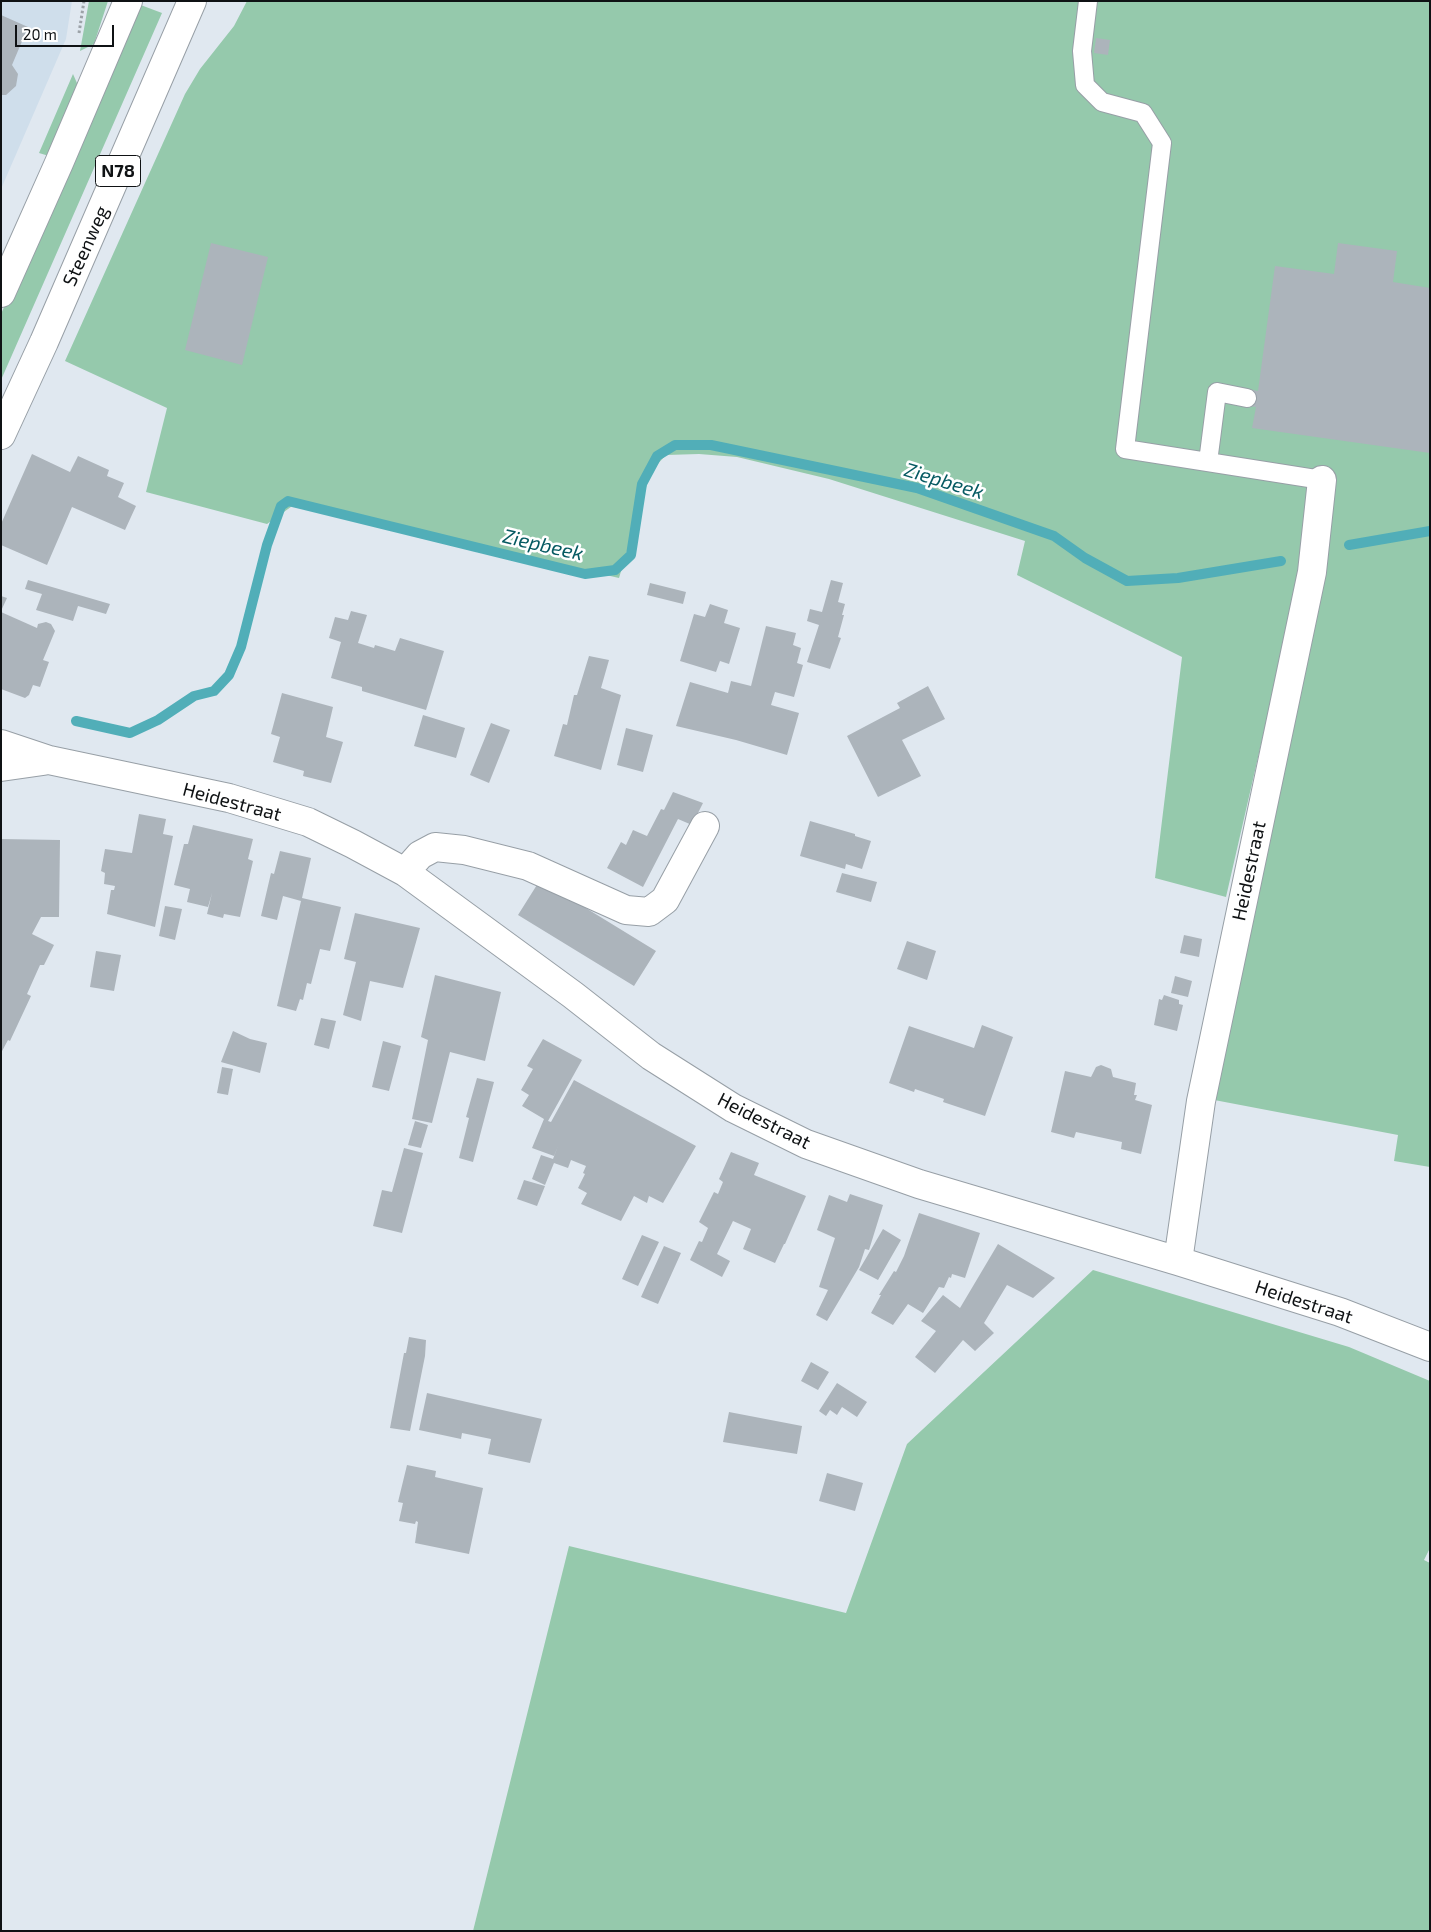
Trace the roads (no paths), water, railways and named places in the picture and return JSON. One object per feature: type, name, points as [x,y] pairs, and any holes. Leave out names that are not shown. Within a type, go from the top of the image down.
[{"type":"street","points":[[1,293],[128,1]]},
{"type":"street","name":"Steenweg","points":[[1,435],[190,4]]},
{"type":"street","name":"Heidestraat","points":[[1178,1262],[1201,1101],[1312,572],[1322,480]]},
{"type":"street","name":"Heidestraat","points":[[1,744],[49,760],[229,798],[308,822],[353,844],[406,872],[573,995],[651,1056],[733,1108],[806,1144],[919,1184],[1340,1312],[1430,1347]]},
{"type":"street","name":"Heidestraat","points":[[1,767],[49,760]]},
{"type":"street","points":[[406,872],[420,855],[435,848],[464,850],[528,866],[626,910],[649,912],[665,900],[705,826]]},
{"type":"lane","points":[[1088,1],[1082,51],[1085,85],[1102,102],[1142,113],[1162,143],[1125,449],[1322,480]]},
{"type":"lane","points":[[1208,462],[1217,392],[1247,398]]},
{"type":"waterway","name":"Ziepbeek","points":[[76,721],[130,733],[158,720],[194,696],[214,691],[229,675],[241,647],[267,545],[281,506],[288,501],[585,574],[615,570],[631,555],[642,484],[657,456],[675,445],[711,445],[917,488],[1054,536],[1085,558],[1127,581],[1178,578],[1281,561]]},
{"type":"waterway","name":"Ziepbeek","points":[[1349,545],[1430,531]]}]
